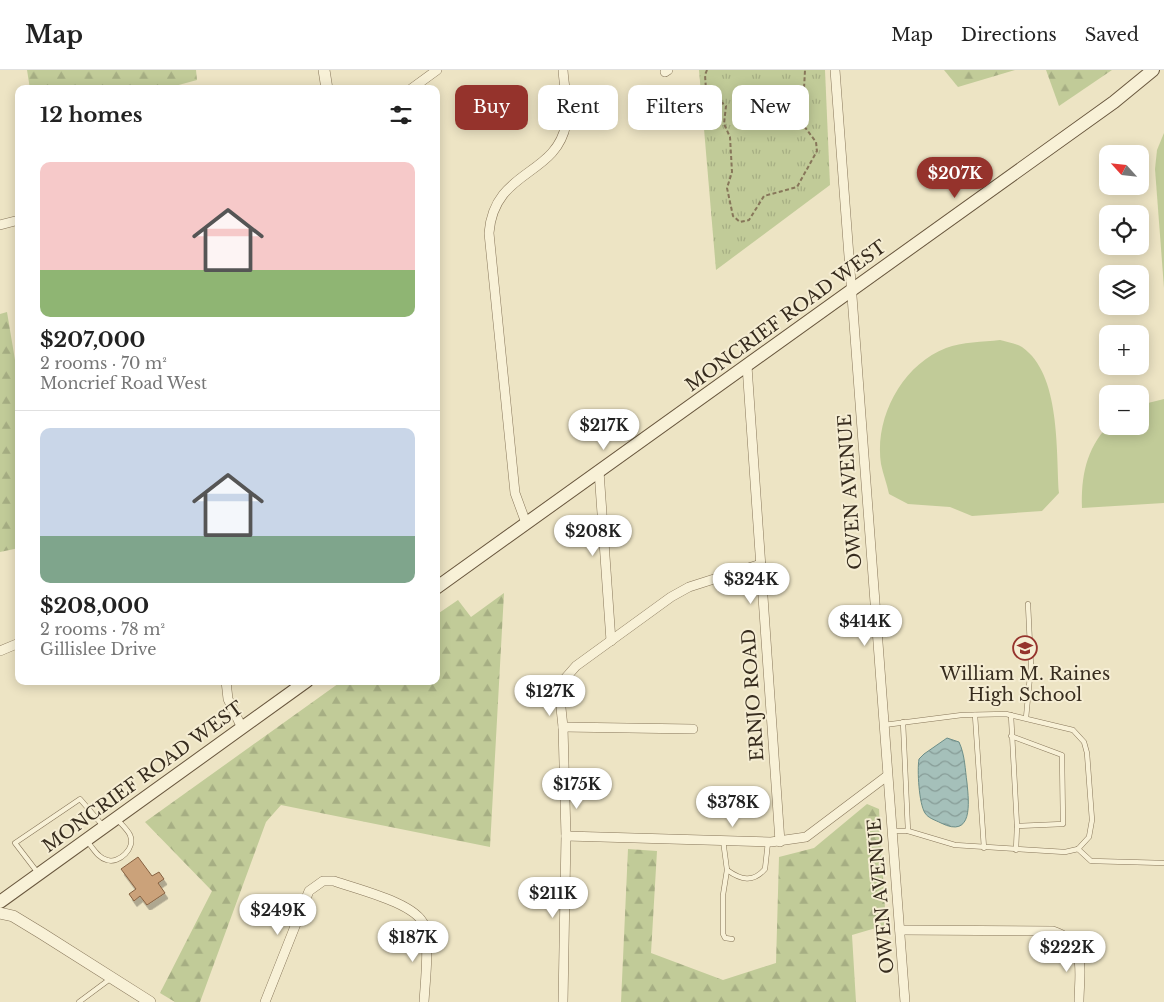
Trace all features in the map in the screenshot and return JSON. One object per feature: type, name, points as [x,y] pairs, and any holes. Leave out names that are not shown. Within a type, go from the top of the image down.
[{"type":"main road","name":"MONCRIEF ROAD WEST","points":[[440,585],[1114,102],[1153,70]]},
{"type":"main road","name":"MONCRIEF ROAD WEST","points":[[0,902],[301,685]]},
{"type":"street","points":[[324,70],[326,85]]},
{"type":"street","points":[[416,85],[437,70]]},
{"type":"street","points":[[526,523],[515,493],[488,233],[490,219],[500,197],[507,188],[548,158],[561,137],[566,115],[563,70]]},
{"type":"street","name":"OWEN AVENUE","points":[[835,70],[883,725],[906,1002]]},
{"type":"street","points":[[0,225],[15,221]]},
{"type":"street","name":"ERNJO ROAD","points":[[747,366],[780,842]]},
{"type":"street","points":[[599,471],[611,641]]},
{"type":"street","points":[[563,1002],[566,836],[563,726],[560,708],[562,682],[576,666],[671,597],[689,587],[760,564]]},
{"type":"street","points":[[0,651],[15,645]]},
{"type":"street","points":[[226,685],[228,700],[242,728]]},
{"type":"street","points":[[563,726],[694,729]]},
{"type":"street","points":[[566,836],[780,842],[806,837],[887,776]]},
{"type":"street","points":[[265,1002],[304,899],[314,885],[323,881],[334,881],[408,908],[420,918],[426,935],[424,1002]]},
{"type":"street","points":[[0,913],[12,916],[150,1002]]},
{"type":"street","points":[[900,930],[1053,931],[1071,939],[1076,947],[1080,959],[1079,1002]]},
{"type":"lane","points":[[1026,718],[1032,666],[1028,604]]},
{"type":"lane","points":[[883,725],[975,715],[1011,715],[1073,730],[1084,742],[1088,762],[1092,820],[1089,837],[1078,850],[1065,852],[955,846],[908,831],[892,831]]},
{"type":"lane","points":[[975,715],[984,848]]},
{"type":"lane","points":[[1011,715],[1016,850]]},
{"type":"lane","points":[[902,722],[908,831]]},
{"type":"lane","points":[[1012,736],[1062,755],[1064,790],[1062,824],[1016,826]]},
{"type":"lane","points":[[39,874],[15,843],[80,799],[104,827]]},
{"type":"lane","points":[[86,840],[100,858],[108,861],[115,860],[126,854],[131,842],[130,836],[116,818]]},
{"type":"lane","points":[[723,840],[727,870],[723,895],[723,934],[725,938],[732,939]]},
{"type":"lane","points":[[727,870],[744,879],[752,879],[760,875],[765,869],[768,842]]},
{"type":"lane","points":[[1078,850],[1091,861],[1164,863]]},
{"type":"lane","points":[[79,1002],[112,978]]},
{"type":"path","points":[[706,70],[704,75],[706,90],[726,106],[724,124],[730,137],[732,172],[727,188],[733,216],[740,222],[749,220],[764,196],[797,187],[817,151],[816,142],[804,126],[797,103],[804,89],[805,70]]},
{"type":"green space","points":[[27,70],[196,70],[197,80],[179,85],[29,85]]},
{"type":"green space","points":[[699,70],[825,70],[830,185],[716,270],[704,130],[722,130],[722,85],[700,85]]},
{"type":"green space","points":[[944,70],[1015,70],[958,87]]},
{"type":"green space","points":[[1046,70],[1112,70],[1059,106]]},
{"type":"green space","points":[[1164,133],[1164,288],[1155,169],[1157,150]]},
{"type":"green space","points":[[7,312],[15,360],[15,549],[0,552],[0,314]]},
{"type":"green space","points":[[1000,340],[1022,347],[1035,359],[1044,375],[1054,414],[1059,493],[1042,511],[972,516],[950,507],[908,504],[889,494],[881,464],[882,429],[894,395],[904,380],[930,356],[946,348],[966,343]]},
{"type":"green space","points":[[1164,399],[1164,503],[1082,508],[1086,464],[1095,444],[1101,435],[1149,435],[1149,403]]},
{"type":"green space","points":[[504,593],[490,847],[281,805],[266,822],[200,1002],[175,1002],[160,993],[212,891],[145,822],[336,685],[440,685],[440,612],[458,600],[471,617]]},
{"type":"green space","points":[[867,804],[879,809],[886,925],[852,935],[856,1002],[621,1002],[628,849],[657,851],[651,953],[723,980],[776,963],[779,857],[814,848]]},
{"type":"water","points":[[947,738],[959,742],[968,791],[968,809],[964,823],[951,827],[932,819],[925,813],[918,779],[919,759]]},
{"type":"building","points":[[138,857],[152,876],[159,872],[164,879],[158,883],[165,893],[147,905],[140,896],[134,901],[129,894],[136,889],[121,869]]},
{"type":"place","name":"William M. Raines High School","points":[[1025,648]]}]
